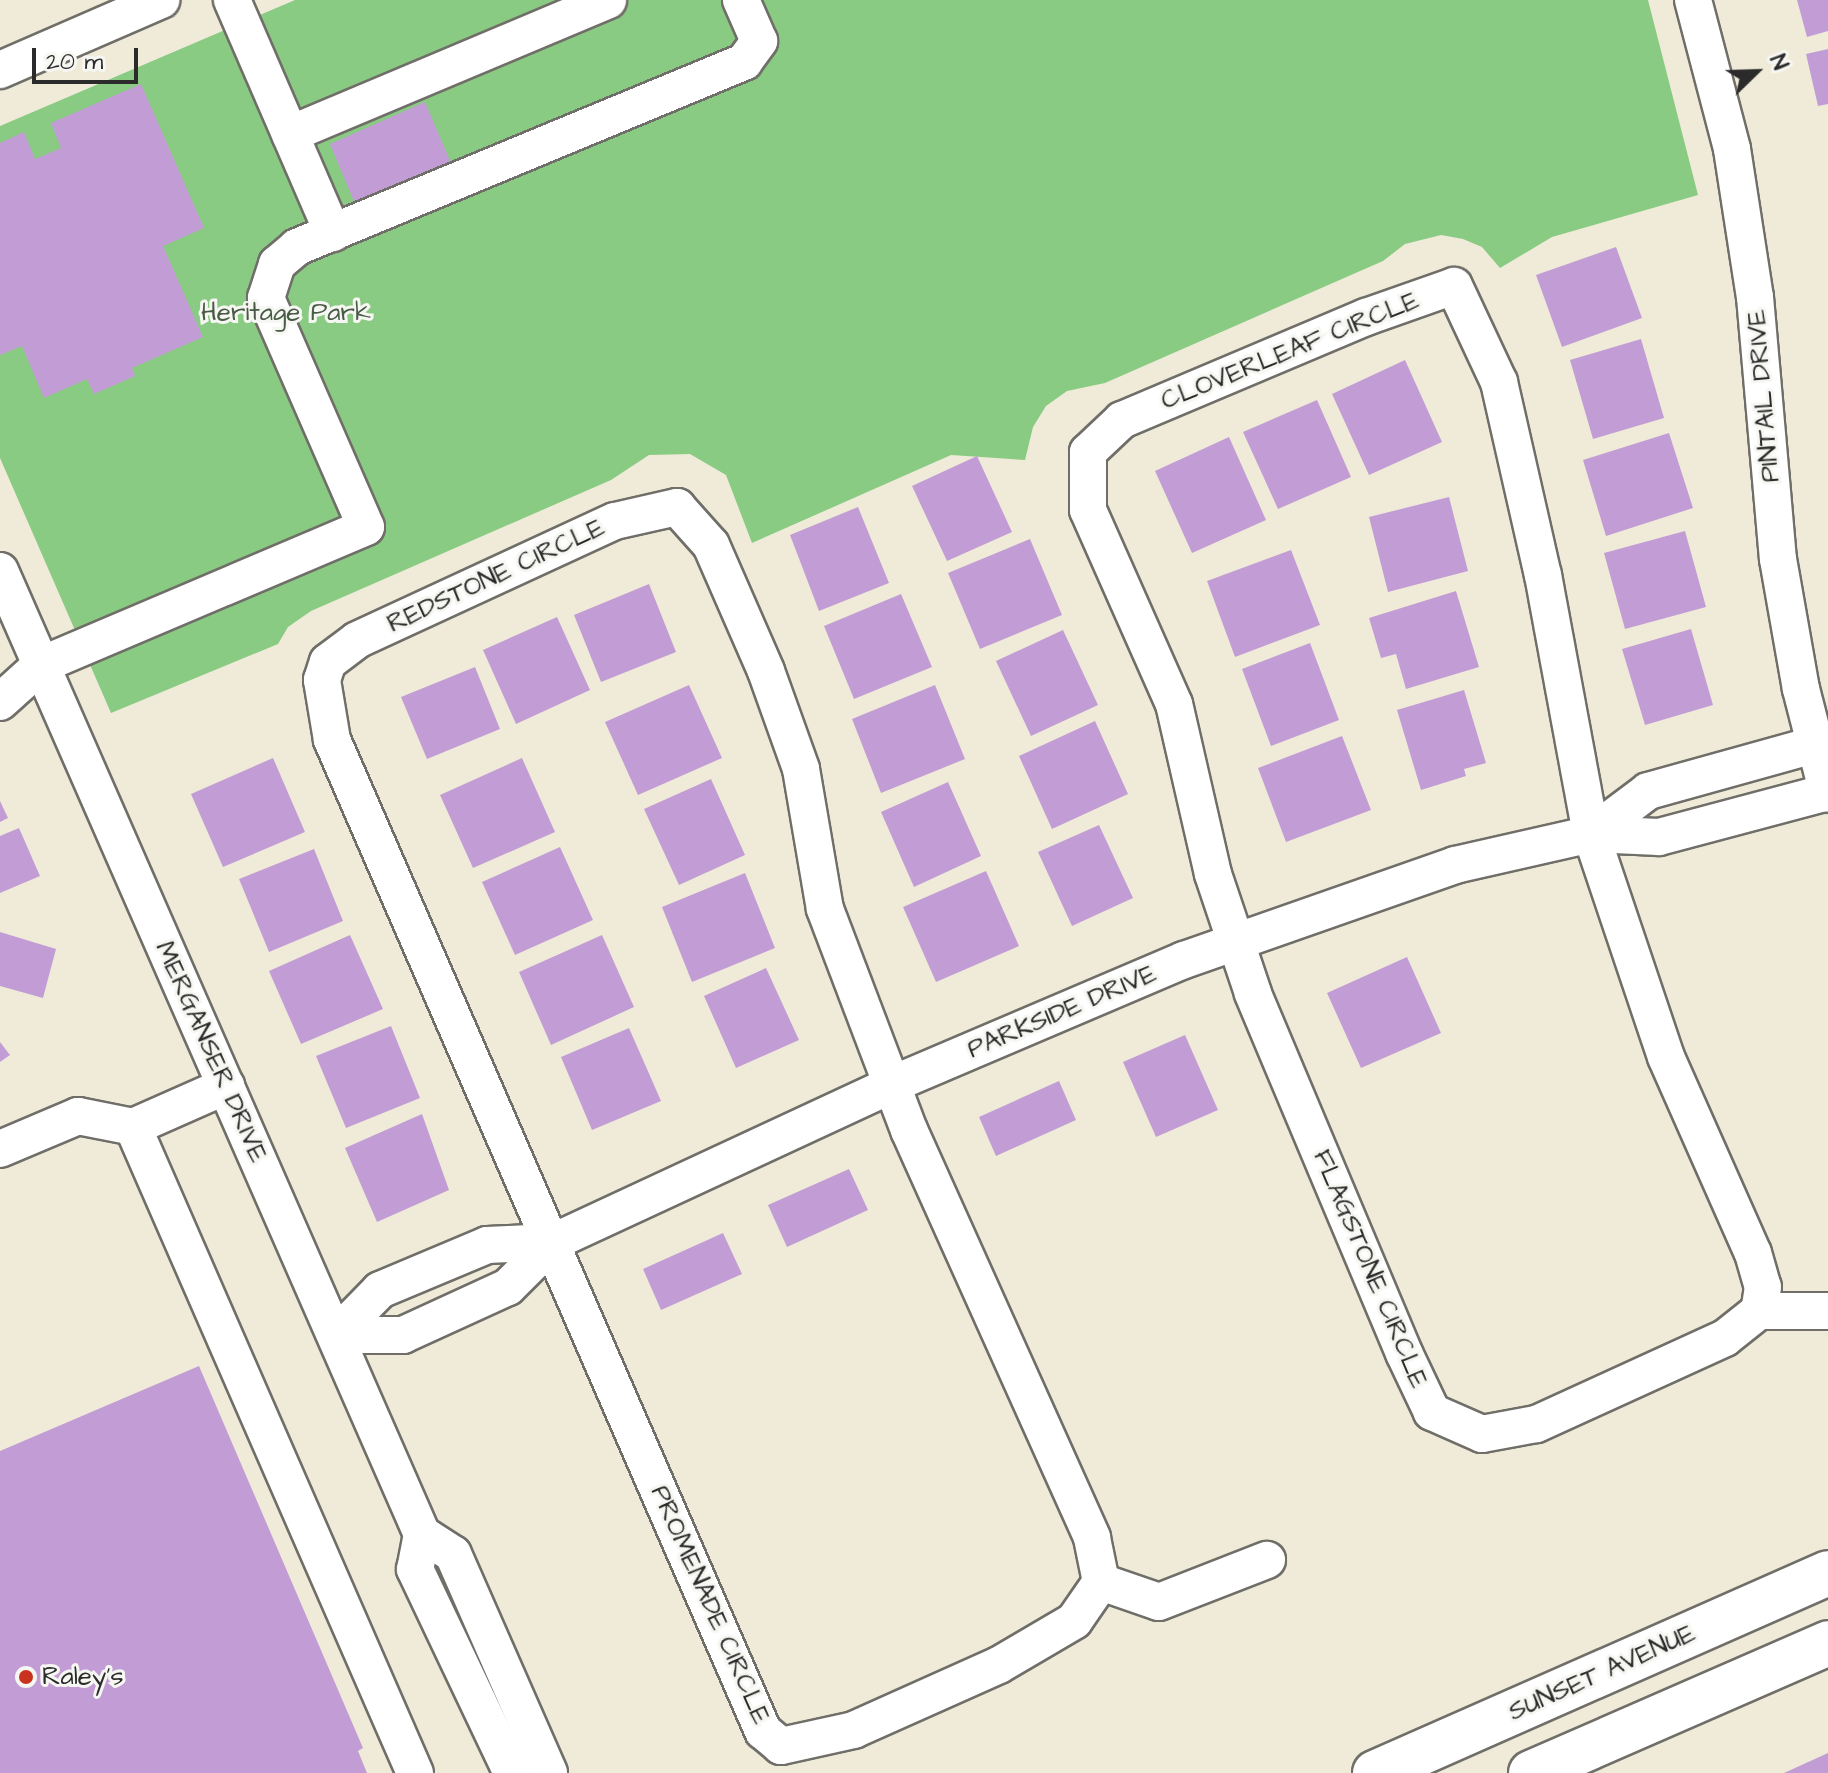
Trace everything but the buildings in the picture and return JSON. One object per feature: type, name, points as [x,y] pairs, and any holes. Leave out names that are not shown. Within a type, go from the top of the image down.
[{"type":"main road","name":"SUNSET AVENUE","points":[[1375,1773],[1828,1573]]},
{"type":"main road","points":[[1531,1773],[1828,1643]]},
{"type":"street","points":[[0,70],[161,0]]},
{"type":"street","points":[[232,0],[333,233]]},
{"type":"street","points":[[290,134],[608,0]]},
{"type":"street","points":[[0,702],[41,665],[366,527],[266,298],[277,264],[297,247],[744,62],[759,41],[741,0]]},
{"type":"street","name":"PINTAIL DRIVE","points":[[1693,0],[1732,149],[1755,297],[1778,559],[1822,743],[1828,792]]},
{"type":"street","name":"CLOVERLEAF CIRCLE","points":[[1234,942],[1174,704],[1088,510],[1088,452],[1122,420],[1366,317],[1454,286],[1499,382],[1543,575],[1591,834]]},
{"type":"street","name":"REDSTONE CIRCLE","points":[[553,1242],[332,740],[322,680],[328,662],[357,640],[615,521],[677,507],[711,545],[766,671],[801,769],[825,909],[893,1084]]},
{"type":"street","name":"MERGANSER DRIVE","points":[[0,571],[422,1534]]},
{"type":"street","points":[[0,665],[41,665]]},
{"type":"street","name":"PARKSIDE DRIVE","points":[[1591,834],[1648,791],[1822,743]]},
{"type":"street","name":"PARKSIDE DRIVE","points":[[336,1335],[403,1335],[508,1287],[553,1242],[893,1084],[1234,942],[1455,865],[1591,834],[1659,837],[1828,792]]},
{"type":"street","points":[[1591,834],[1666,1057],[1753,1253],[1763,1287],[1759,1311],[1828,1311]]},
{"type":"street","name":"FLAGSTONE CIRCLE","points":[[1234,942],[1432,1412],[1482,1434],[1536,1424],[1725,1338],[1759,1311]]},
{"type":"street","points":[[893,1084],[1092,1538],[1101,1582],[1159,1602],[1267,1560]]},
{"type":"street","points":[[0,1149],[78,1116],[133,1127],[226,1086]]},
{"type":"street","points":[[133,1127],[415,1773]]},
{"type":"street","name":"PARKSIDE DRIVE","points":[[336,1335],[380,1290],[487,1245],[553,1242]]},
{"type":"street","name":"PROMENADE CIRCLE","points":[[553,1242],[763,1731],[781,1746],[854,1730],[999,1665],[1074,1621],[1101,1582]]},
{"type":"street","points":[[512,1773],[415,1569],[422,1534],[453,1554],[549,1773]]},
{"type":"green space","name":"Heritage Park","points":[[295,0],[1648,0],[1698,195],[1552,237],[1500,268],[1482,247],[1463,239],[1441,235],[1405,244],[1383,261],[1105,383],[1067,391],[1046,406],[1033,427],[1025,460],[951,455],[752,543],[726,475],[690,454],[649,455],[611,480],[311,611],[288,627],[278,644],[111,713],[0,458],[0,126]]},
{"type":"place","name":"Raley's","points":[[26,1677]]}]
